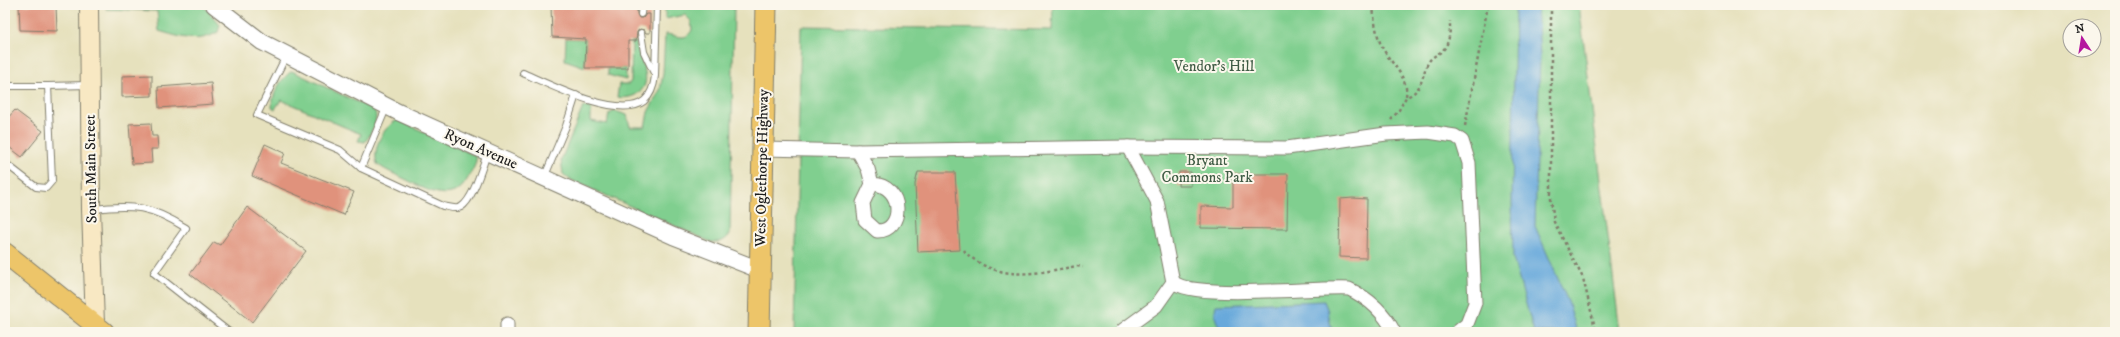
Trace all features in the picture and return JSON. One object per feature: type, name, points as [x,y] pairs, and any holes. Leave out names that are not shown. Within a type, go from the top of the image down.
[{"type":"highway","name":"West Oglethorpe Highway","points":[[759,332],[766,5]]},
{"type":"main road","name":"South Main Street","points":[[88,5],[91,209],[98,329]]},
{"type":"main road","points":[[5,253],[98,329]]},
{"type":"street","name":"Ryon Avenue","points":[[214,5],[262,42],[286,56],[386,106],[673,236],[760,270]]},
{"type":"street","points":[[762,150],[858,151],[1128,147],[1287,148],[1386,134],[1428,132],[1455,136],[1462,142],[1469,163],[1475,303],[1467,324],[1457,332]]},
{"type":"street","points":[[1128,147],[1157,201],[1173,282],[1182,288],[1213,292],[1349,288],[1365,296],[1390,323],[1394,332]]},
{"type":"street","points":[[858,151],[868,169],[872,184]]},
{"type":"street","points":[[1121,331],[1156,306],[1173,282]]},
{"type":"lane","points":[[641,14],[642,5]]},
{"type":"lane","points":[[523,73],[576,95],[608,104],[634,106],[644,101],[650,94],[655,76],[657,5]]},
{"type":"lane","points":[[641,33],[644,52],[655,76]]},
{"type":"lane","points":[[286,56],[257,115],[340,150],[361,168],[443,206],[460,208],[467,202],[488,152]]},
{"type":"lane","points":[[5,86],[90,85]]},
{"type":"lane","points":[[5,163],[36,187],[46,188],[52,182],[48,86]]},
{"type":"lane","points":[[544,178],[566,126],[576,95]]},
{"type":"lane","points":[[361,168],[386,106]]},
{"type":"lane","points":[[91,209],[122,205],[148,209],[167,216],[186,228],[154,273],[229,332]]},
{"type":"path","points":[[1373,5],[1376,31],[1382,47],[1404,80],[1406,97],[1399,110],[1386,124],[1386,134]]},
{"type":"path","points":[[1462,142],[1488,5]]},
{"type":"path","points":[[1551,5],[1552,204],[1554,222],[1583,278],[1596,332]]},
{"type":"path","points":[[1406,97],[1413,94],[1419,88],[1429,61],[1443,50],[1447,44],[1450,21]]},
{"type":"path","points":[[964,250],[966,254],[984,265],[1007,272],[1035,273],[1077,266],[1082,267]]},
{"type":"green space","points":[[106,5],[203,5],[220,25],[218,32],[211,36],[196,39],[182,37],[159,31],[157,11],[106,9]]},
{"type":"green space","points":[[665,5],[734,5],[730,234],[726,239],[720,242],[711,242],[569,179],[563,174],[561,160],[583,107],[591,107],[591,121],[607,124],[609,114],[615,111],[627,115],[630,127],[645,127],[648,112],[660,90],[663,74],[665,34],[683,37],[689,34],[692,30],[691,21],[685,15],[665,19]]},
{"type":"green space","name":"Bryant Commons Park","points":[[1053,5],[1579,5],[1620,332],[794,332],[801,26],[1052,30]]},
{"type":"green space","points":[[566,38],[586,39],[585,67],[565,60]]},
{"type":"green space","points":[[632,41],[636,41],[646,77],[645,84],[642,90],[635,95],[626,98],[617,97],[619,84],[629,84],[631,81]]},
{"type":"green space","points":[[608,68],[626,68],[626,80],[608,75]]},
{"type":"green space","points":[[292,71],[374,110],[376,114],[375,122],[372,131],[365,142],[358,141],[361,134],[281,100],[275,109],[272,107],[275,92],[284,78]]},
{"type":"green space","points":[[398,120],[476,156],[474,167],[462,187],[455,192],[448,194],[431,191],[384,169],[377,164],[377,145],[388,127]]},
{"type":"water","points":[[1515,5],[1537,5],[1540,56],[1535,226],[1569,304],[1577,332],[1534,332],[1513,258],[1512,202]]},
{"type":"water","points":[[1324,301],[1328,311],[1332,332],[1224,332],[1217,323],[1215,316],[1216,305]]},
{"type":"building","points":[[19,5],[56,5],[57,31],[20,30]]},
{"type":"building","points":[[551,6],[637,6],[637,14],[639,18],[643,18],[646,14],[650,14],[650,33],[646,33],[644,30],[640,29],[637,32],[636,41],[628,41],[628,68],[585,68],[586,39],[552,37]]},
{"type":"building","points":[[152,75],[152,96],[122,97],[122,76]]},
{"type":"building","points":[[211,83],[213,104],[159,108],[158,87]]},
{"type":"building","points":[[15,110],[43,131],[22,157],[5,144],[5,121]]},
{"type":"building","points":[[151,123],[152,136],[157,136],[158,149],[151,149],[152,163],[132,164],[129,124]]},
{"type":"building","points":[[265,144],[285,153],[281,163],[354,192],[344,215],[252,176]]},
{"type":"building","points":[[918,172],[955,172],[960,250],[918,252],[915,184]]},
{"type":"building","points":[[1179,172],[1191,172],[1191,186],[1178,186]]},
{"type":"building","points":[[1233,174],[1288,174],[1287,229],[1201,228],[1201,206],[1233,207]]},
{"type":"building","points":[[1340,199],[1367,199],[1366,258],[1339,257]]},
{"type":"building","points":[[247,207],[306,251],[252,322],[190,274],[214,242],[220,245]]},
{"type":"park label","name":"Vendor's Hill","points":[[1214,66]]}]
